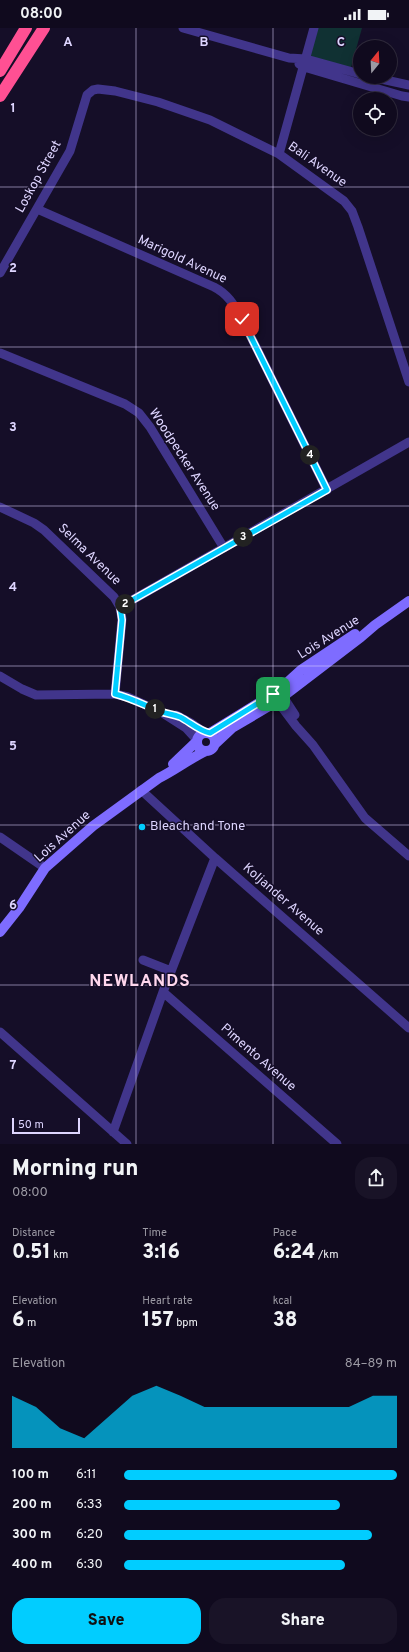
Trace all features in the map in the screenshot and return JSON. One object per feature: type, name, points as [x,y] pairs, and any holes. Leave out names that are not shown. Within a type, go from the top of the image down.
[{"type":"highway","points":[[0,71],[26,28]]},
{"type":"highway","points":[[0,96],[44,28]]},
{"type":"street","points":[[183,28],[211,32],[402,96],[409,97]]},
{"type":"street","points":[[279,154],[314,28]]},
{"type":"street","points":[[305,63],[353,73]]},
{"type":"street","points":[[397,82],[409,85]]},
{"type":"street","name":"Bali Avenue","points":[[93,90],[103,89],[115,91],[158,102],[192,114],[279,154],[338,195],[352,211],[409,382]]},
{"type":"street","name":"Loskop Street","points":[[0,273],[70,151],[85,99],[93,90]]},
{"type":"street","name":"Marigold Avenue","points":[[37,209],[214,286],[226,295],[239,313],[327,490]]},
{"type":"street","name":"Woodpecker Avenue","points":[[0,352],[125,404],[139,413],[150,427],[224,548]]},
{"type":"street","points":[[120,607],[409,442]]},
{"type":"street","name":"Selma Avenue","points":[[0,507],[34,523],[50,535],[114,597],[120,607],[122,620],[115,694]]},
{"type":"street","name":"Lois Avenue","points":[[216,743],[232,728],[279,697],[316,660],[358,632],[375,625],[409,601]]},
{"type":"street","points":[[0,676],[22,689],[36,695],[115,694],[128,697],[161,712],[202,736],[215,737],[216,743],[212,750],[206,751],[199,748],[202,736]]},
{"type":"street","points":[[279,697],[310,736],[313,745],[365,818],[409,856]]},
{"type":"street","name":"Lois Avenue","points":[[159,778],[202,736],[279,697]]},
{"type":"street","name":"Lois Avenue","points":[[0,932],[45,868],[93,826],[141,790],[191,758],[206,751]]},
{"type":"street","name":"Koljander Avenue","points":[[141,790],[215,858],[409,1028]]},
{"type":"street","points":[[0,837],[45,868]]},
{"type":"street","points":[[113,1132],[163,992],[215,858]]},
{"type":"street","points":[[143,960],[171,971]]},
{"type":"street","name":"Pimento Avenue","points":[[163,992],[337,1144]]},
{"type":"street","points":[[0,1032],[127,1144]]},
{"type":"green space","points":[[318,28],[362,28],[359,40],[353,40],[353,60],[350,71],[310,56]]},
{"type":"place","name":"Bleach and Tone","points":[[142,827]]},
{"type":"district","name":"NEWLANDS","points":[[140,982]]},
{"type":"route","points":[[242,319],[327,490],[120,607],[122,620],[115,694],[128,697],[161,712],[180,717],[198,727],[205,733],[210,733],[273,694]]}]
